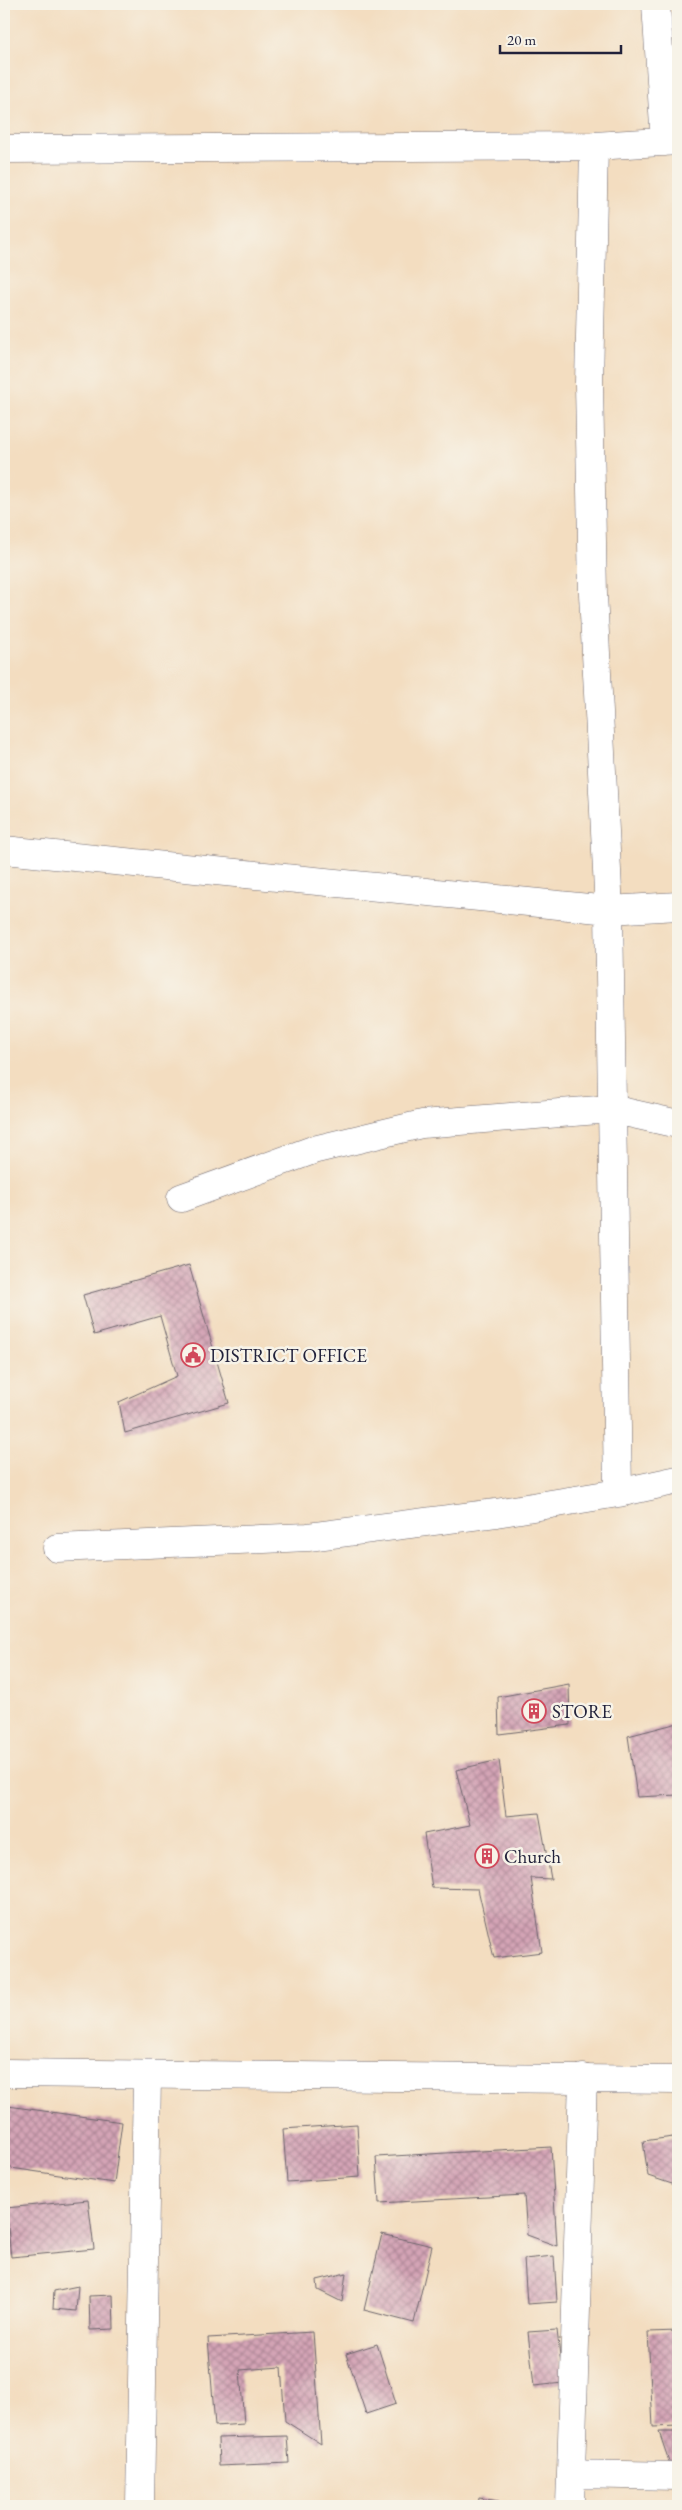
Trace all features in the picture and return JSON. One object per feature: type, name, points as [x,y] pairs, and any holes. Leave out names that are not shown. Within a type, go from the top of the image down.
[{"type":"street","points":[[4,149],[594,146],[672,142],[656,4]]},
{"type":"street","points":[[594,146],[589,384],[594,594],[609,910],[618,1493]]},
{"type":"street","points":[[4,850],[609,910],[678,906]]},
{"type":"street","points":[[180,1198],[313,1150],[422,1124],[611,1109],[678,1124]]},
{"type":"street","points":[[57,1548],[308,1537],[496,1513],[618,1493],[678,1480]]},
{"type":"street","points":[[4,2073],[148,2076],[678,2080]]},
{"type":"street","points":[[140,2506],[148,2076]]},
{"type":"street","points":[[570,2506],[583,2078]]},
{"type":"street","points":[[571,2474],[678,2476]]},
{"type":"building","name":"DISTRICT OFFICE","points":[[189,1265],[229,1403],[125,1433],[119,1402],[177,1376],[160,1316],[94,1335],[83,1295]]},
{"type":"building","name":"STORE","points":[[569,1684],[570,1725],[499,1734],[498,1697]]},
{"type":"building","points":[[678,1723],[678,1795],[637,1797],[628,1736]]},
{"type":"building","name":"Church","points":[[499,1760],[506,1816],[539,1813],[551,1879],[531,1878],[542,1952],[494,1958],[478,1889],[432,1888],[424,1834],[470,1825],[456,1770]]},
{"type":"building","points":[[8,2106],[122,2122],[114,2183],[4,2167],[4,2140]]},
{"type":"building","points":[[357,2124],[360,2177],[287,2182],[283,2129]]},
{"type":"building","points":[[673,2137],[678,2169],[678,2186],[648,2176],[643,2141]]},
{"type":"building","points":[[551,2147],[557,2246],[527,2235],[524,2195],[379,2203],[376,2157]]},
{"type":"building","points":[[88,2200],[94,2249],[11,2257],[6,2208]]},
{"type":"building","points":[[382,2234],[432,2246],[414,2323],[364,2310]]},
{"type":"building","points":[[554,2256],[557,2302],[527,2304],[524,2259]]},
{"type":"building","points":[[346,2273],[342,2302],[318,2290],[317,2280]]},
{"type":"building","points":[[78,2286],[76,2311],[53,2309],[54,2291]]},
{"type":"building","points":[[113,2295],[114,2329],[90,2330],[89,2296]]},
{"type":"building","points":[[557,2330],[563,2383],[534,2386],[528,2332]]},
{"type":"building","points":[[678,2331],[678,2426],[653,2427],[648,2332]]},
{"type":"building","points":[[313,2332],[321,2444],[285,2421],[281,2367],[240,2370],[244,2424],[215,2426],[208,2338]]},
{"type":"building","points":[[377,2344],[396,2404],[366,2414],[346,2354]]},
{"type":"building","points":[[659,2432],[678,2432],[678,2467],[671,2467]]},
{"type":"building","points":[[287,2436],[289,2463],[219,2466],[218,2438]]},
{"type":"building","points":[[479,2498],[499,2501],[499,2506],[478,2506]]},
{"type":"place","name":"DISTRICT OFFICE","points":[[193,1355]]},
{"type":"place","name":"STORE","points":[[534,1711]]},
{"type":"place","name":"Church","points":[[487,1856]]}]
